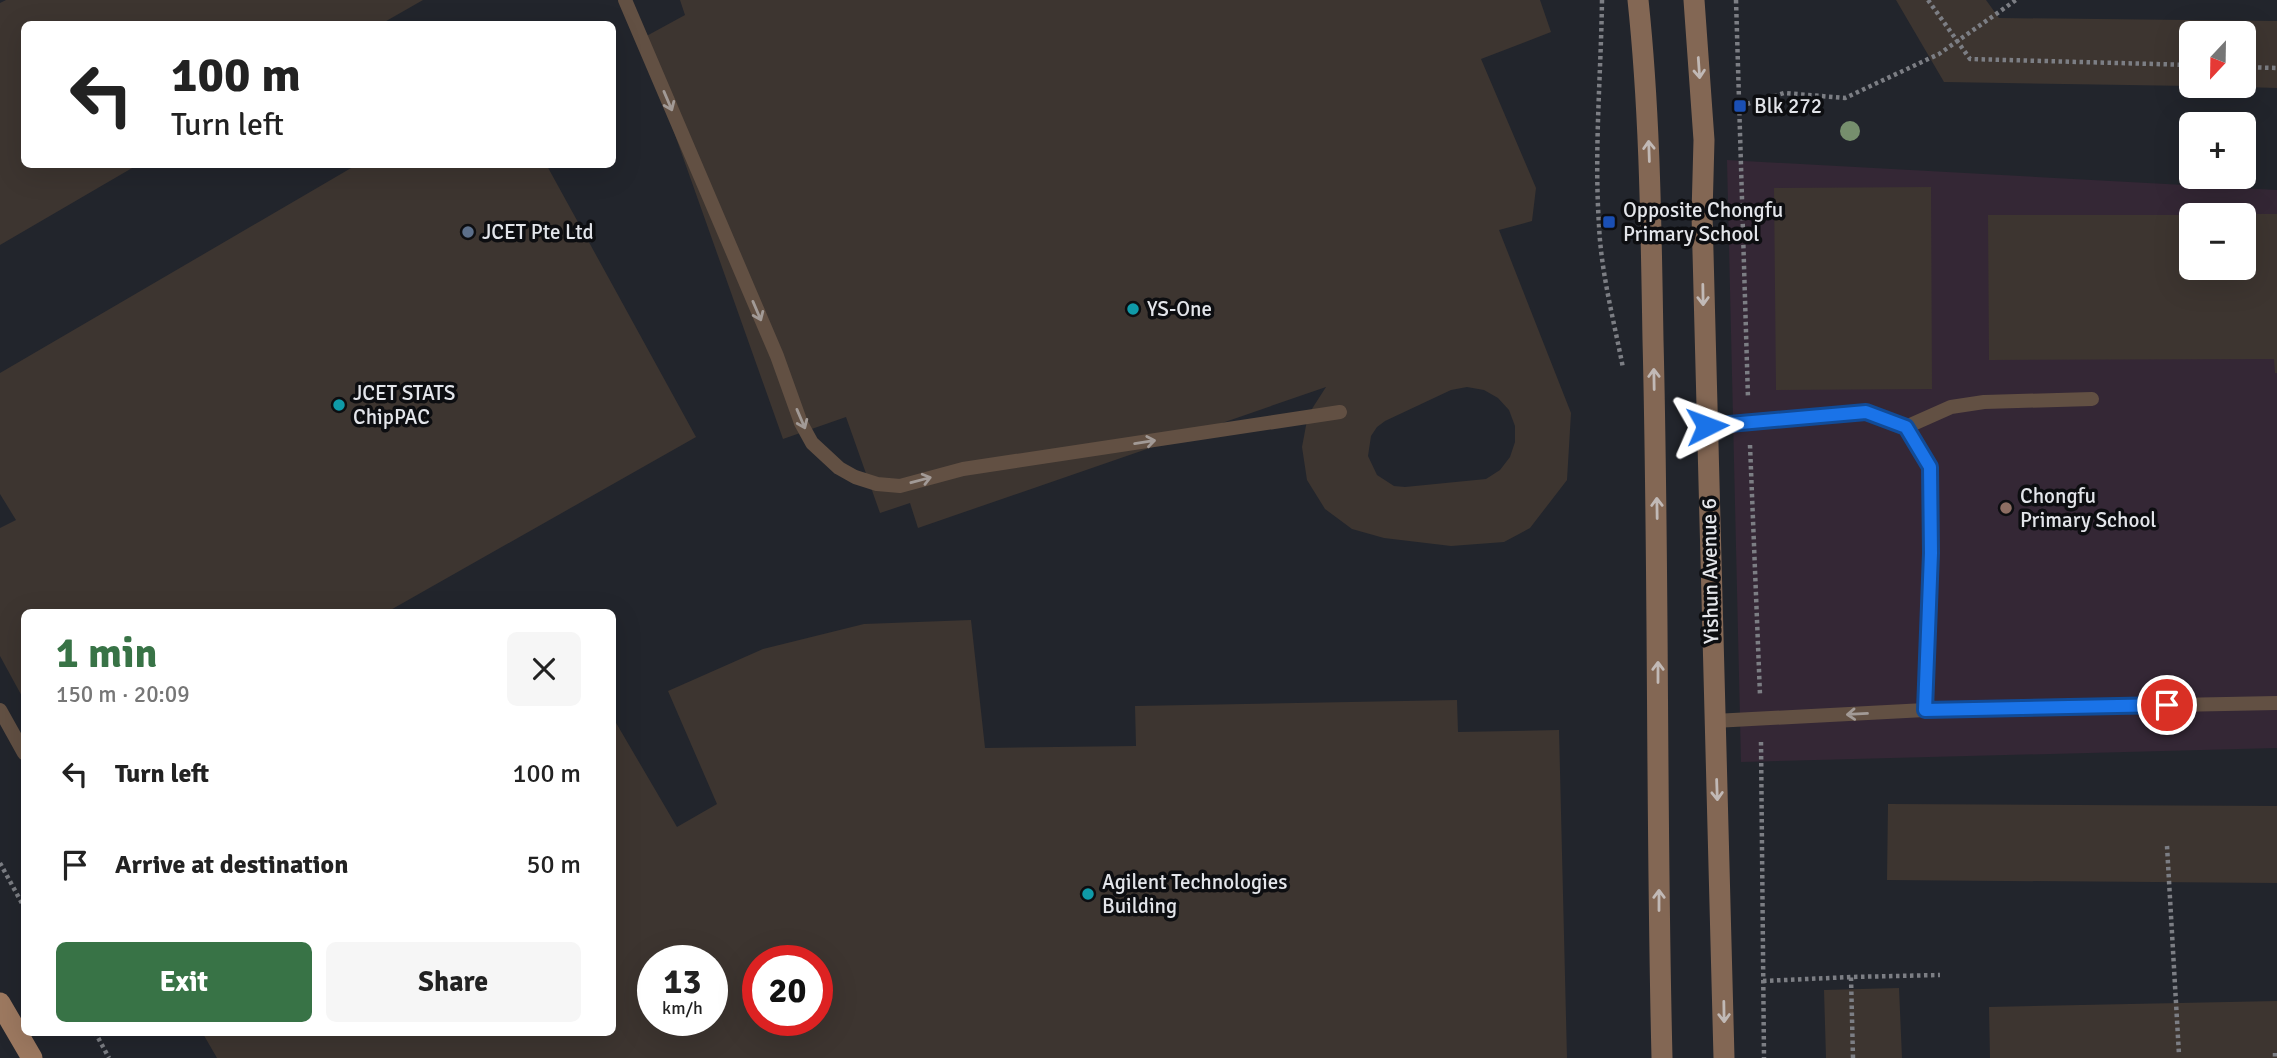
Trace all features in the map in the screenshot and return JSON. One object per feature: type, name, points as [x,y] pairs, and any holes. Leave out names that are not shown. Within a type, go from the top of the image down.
[{"type":"main road","points":[[1638,0],[1646,69],[1654,370],[1662,1058]]},
{"type":"main road","name":"Yishun Avenue 6","points":[[1694,0],[1704,140],[1702,214],[1724,1058]]},
{"type":"main road","points":[[0,1003],[32,1058]]},
{"type":"lane","points":[[625,0],[777,355],[801,423],[812,443],[839,468],[877,484],[900,486],[962,469],[1340,412]]},
{"type":"lane","points":[[1906,427],[1951,407],[2092,399]]},
{"type":"lane","points":[[1707,426],[1866,412],[1906,427],[1930,467],[1931,553],[1925,710]]},
{"type":"lane","points":[[1714,722],[1925,710],[2277,703]]},
{"type":"lane","points":[[0,710],[21,748]]},
{"type":"path","points":[[1602,0],[1596,137],[1599,228],[1623,369]]},
{"type":"path","points":[[1736,0],[1761,719],[1764,1058]]},
{"type":"path","points":[[1928,0],[1970,59],[2179,65]]},
{"type":"path","points":[[1740,106],[1784,93],[1844,98],[1938,54],[2016,0]]},
{"type":"path","points":[[2256,67],[2277,68]]},
{"type":"path","points":[[2167,846],[2179,1055]]},
{"type":"path","points":[[0,863],[21,902]]},
{"type":"path","points":[[1763,981],[1940,975]]},
{"type":"path","points":[[1851,977],[1853,1058]]},
{"type":"path","points":[[97,1036],[109,1058]]},
{"type":"shaded area","name":"Chongfu Primary School","points":[[1727,160],[2179,185],[2179,189],[2277,190],[2277,748],[1741,762]]},
{"type":"building","points":[[6,0],[423,0],[386,21],[21,21],[21,168],[132,168],[0,245],[0,3]]},
{"type":"building","name":"YS-One","points":[[680,0],[1540,0],[1551,32],[1481,59],[1536,188],[1532,221],[1499,230],[1571,413],[1567,480],[1530,528],[1504,542],[1451,546],[1384,538],[1352,529],[1325,509],[1307,480],[1302,447],[1308,415],[1326,387],[918,528],[910,503],[880,513],[846,417],[783,439],[641,39],[685,15]],"holes":[[[1467,387],[1484,390],[1498,398],[1509,410],[1515,426],[1515,442],[1510,457],[1500,470],[1486,479],[1405,487],[1394,486],[1377,475],[1368,456],[1371,436],[1377,427],[1451,390]]]},
{"type":"building","points":[[1896,0],[1986,0],[1999,18],[2277,21],[2277,88],[2256,87],[2256,21],[2179,21],[2179,86],[1944,82]]},
{"type":"building","name":"JCET STATS ChipPAC","points":[[351,168],[548,168],[696,437],[392,609],[21,609],[21,694],[0,656],[0,528],[16,520],[0,494],[0,373]]},
{"type":"building","points":[[1931,187],[1932,389],[1776,390],[1774,188]]},
{"type":"building","points":[[2256,214],[2277,214],[2277,373],[2274,359],[1989,360],[1988,215],[2179,215],[2179,280],[2256,280]]},
{"type":"building","name":"Agilent Technologies Building","points":[[971,620],[985,748],[1136,746],[1135,706],[1457,700],[1458,732],[1559,730],[1567,1058],[217,1058],[204,1036],[616,1036],[616,723],[677,827],[717,804],[668,691],[763,649],[864,624]]},
{"type":"building","points":[[1888,804],[2277,806],[2277,883],[1887,880]]},
{"type":"building","points":[[1899,988],[1902,1058],[1826,1058],[1824,990]]},
{"type":"building","points":[[2277,1001],[2277,1058],[1990,1058],[1989,1007]]},
{"type":"place","name":"Blk 272","points":[[1740,106]]},
{"type":"place","name":"Opposite Chongfu Primary School","points":[[1609,222]]},
{"type":"place","name":"JCET Pte Ltd","points":[[468,232]]},
{"type":"place","name":"YS-One","points":[[1133,309]]},
{"type":"place","name":"JCET STATS ChipPAC","points":[[339,405]]},
{"type":"place","name":"Chongfu Primary School","points":[[2006,508]]},
{"type":"place","name":"Agilent Technologies Building","points":[[1088,894]]},
{"type":"route","points":[[1707,426],[1866,412],[1906,427],[1930,467],[1931,553],[1925,710],[2167,705]]}]
